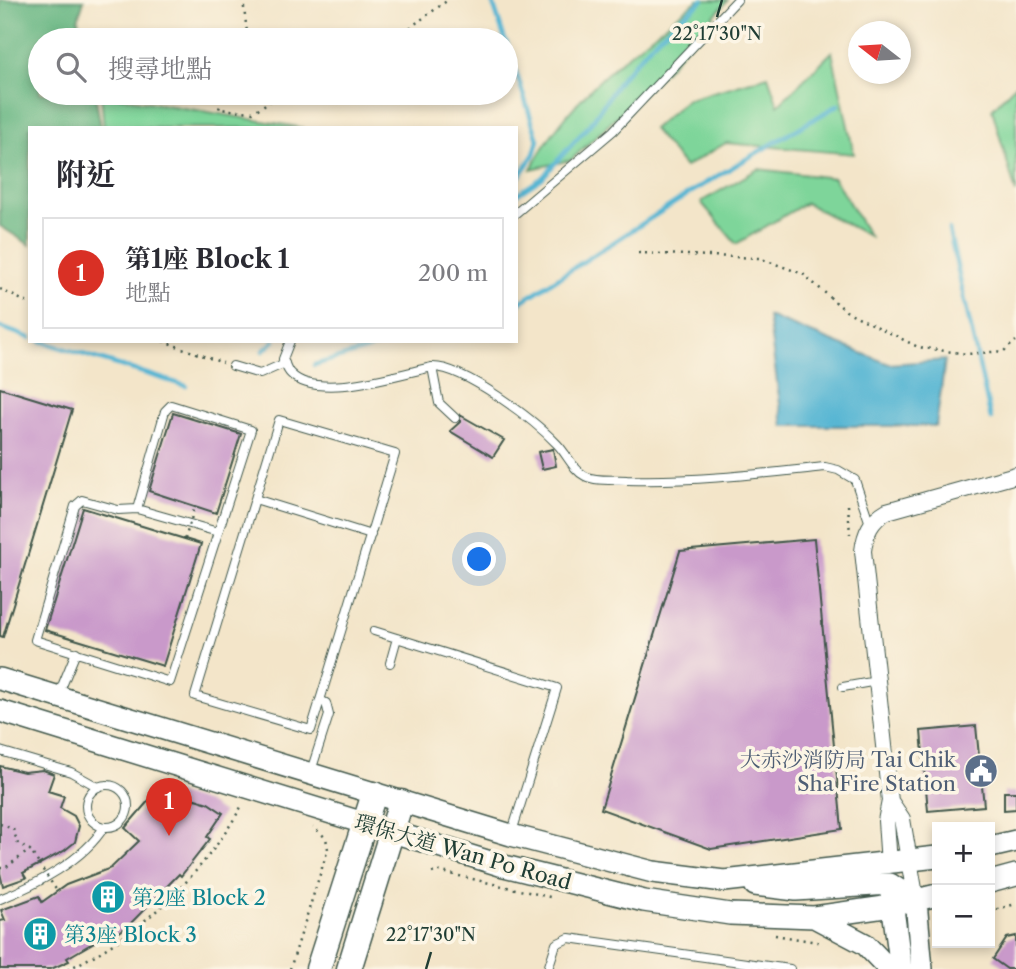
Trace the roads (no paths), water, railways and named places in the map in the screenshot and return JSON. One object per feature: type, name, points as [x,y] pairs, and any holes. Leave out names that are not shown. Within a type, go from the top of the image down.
[{"type":"main road","name":"環保大道 Wan Po Road","points":[[0,679],[374,794],[642,870],[796,890],[896,870]]},
{"type":"main road","name":"環保大道 Wan Po Road","points":[[0,711],[526,872],[644,901],[730,914],[814,918],[892,906],[932,896]]},
{"type":"main road","points":[[318,969],[374,794]]},
{"type":"main road","points":[[349,969],[401,802]]},
{"type":"main road","points":[[995,846],[1016,841]]},
{"type":"main road","points":[[896,870],[932,859]]},
{"type":"main road","points":[[896,870],[916,901],[922,969]]},
{"type":"main road","points":[[896,870],[892,906],[901,969]]},
{"type":"main road","points":[[995,880],[1016,875]]},
{"type":"main road","points":[[814,918],[864,944],[889,969]]},
{"type":"street","points":[[916,901],[896,870],[886,821],[890,801],[863,551],[870,524],[879,515],[894,508],[1016,477]]},
{"type":"lane","points":[[518,211],[613,131],[737,0]]},
{"type":"lane","points":[[290,343],[285,363],[291,375],[309,383],[337,387],[432,367],[445,368],[484,389],[540,426],[565,452],[577,471],[593,479],[675,482],[829,467],[855,480],[870,524]]},
{"type":"lane","points":[[233,366],[260,374],[285,363]]},
{"type":"lane","points":[[432,367],[439,403],[455,418]]},
{"type":"lane","points":[[137,509],[165,411],[171,405],[251,430],[170,682],[36,640],[75,506],[82,500],[118,510],[137,509],[218,532]]},
{"type":"lane","points":[[279,420],[395,454],[371,534],[311,730],[195,696],[279,420]]},
{"type":"lane","points":[[255,499],[371,534]]},
{"type":"lane","points":[[374,631],[557,688],[512,835]]},
{"type":"lane","points":[[390,663],[397,638]]},
{"type":"lane","points":[[58,696],[76,652]]},
{"type":"lane","points":[[843,687],[877,681]]},
{"type":"lane","points":[[310,774],[328,715],[326,703],[320,700]]},
{"type":"lane","points":[[0,751],[71,772],[98,787],[119,788],[128,806],[123,820],[111,827],[104,827],[92,821],[86,809],[89,796],[98,787]]},
{"type":"lane","points":[[0,899],[70,860],[95,842],[104,827]]},
{"type":"lane","points":[[548,969],[556,944],[569,938],[790,969]]},
{"type":"water","points":[[768,316],[889,364],[945,360],[936,426],[783,426]]},
{"type":"waterway","points":[[492,0],[501,28]]},
{"type":"waterway","points":[[518,194],[542,178],[591,123],[622,77],[657,38],[703,0]]},
{"type":"waterway","points":[[518,78],[538,140],[534,154],[518,178]]},
{"type":"waterway","points":[[518,304],[704,184],[838,105]]},
{"type":"waterway","points":[[949,230],[991,419]]},
{"type":"waterway","points":[[0,327],[28,337]]},
{"type":"waterway","points":[[46,343],[186,386]]},
{"type":"waterway","points":[[263,351],[272,343]]},
{"type":"waterway","points":[[314,365],[389,343]]},
{"type":"place","name":"大赤沙消防局 Tai Chik Sha Fire Station","points":[[981,771]]},
{"type":"place","name":"第1座 Block 1","points":[[169,836]]},
{"type":"place","name":"第2座 Block 2","points":[[108,897]]},
{"type":"place","name":"第3座 Block 3","points":[[40,934]]}]
